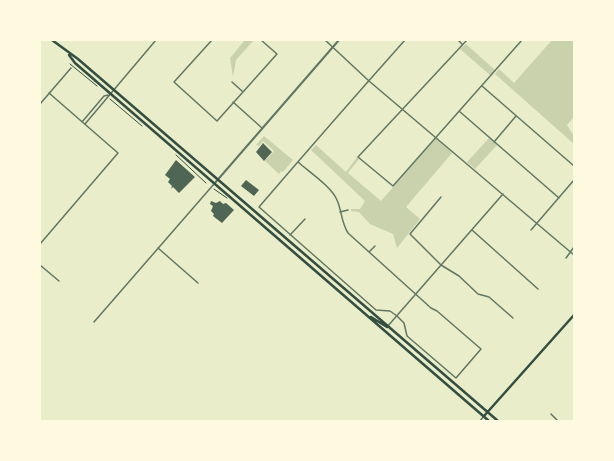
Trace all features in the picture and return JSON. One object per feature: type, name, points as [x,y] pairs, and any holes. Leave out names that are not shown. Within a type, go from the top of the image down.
[{"type":"main road","points":[[52,40],[112,89],[498,421]]},
{"type":"main road","points":[[67,53],[75,63],[108,94],[489,421]]},
{"type":"main road","points":[[367,315],[387,327]]},
{"type":"main road","points":[[484,416],[574,315]]},
{"type":"street","points":[[84,124],[112,89],[156,40]]},
{"type":"street","points":[[212,40],[174,82],[217,121],[242,91],[277,54],[261,40]]},
{"type":"street","points":[[325,40],[402,109],[574,255]]},
{"type":"street","points":[[94,322],[339,40]]},
{"type":"street","points":[[298,162],[333,193],[337,200],[342,225],[348,233],[481,350],[456,378],[407,336],[404,322],[390,311],[376,310],[259,207],[369,80],[405,40]]},
{"type":"street","points":[[458,40],[463,44]]},
{"type":"street","points":[[466,40],[417,95],[358,156],[393,186],[522,40]]},
{"type":"street","points":[[40,104],[71,68]]},
{"type":"street","points":[[232,82],[242,91]]},
{"type":"street","points":[[482,86],[574,166]]},
{"type":"street","points":[[40,244],[118,154],[49,94]]},
{"type":"street","points":[[82,122],[104,96],[108,94]]},
{"type":"street","points":[[233,102],[262,128]]},
{"type":"street","points":[[459,111],[559,198]]},
{"type":"street","points":[[494,142],[516,116]]},
{"type":"street","points":[[531,230],[574,180]]},
{"type":"street","points":[[387,327],[503,194]]},
{"type":"street","points":[[441,197],[410,234],[441,265],[459,276],[478,294],[489,297],[513,318]]},
{"type":"street","points":[[340,212],[348,210]]},
{"type":"street","points":[[290,235],[305,219]]},
{"type":"street","points":[[472,230],[538,289]]},
{"type":"street","points":[[369,252],[375,246]]},
{"type":"street","points":[[566,258],[574,247]]},
{"type":"street","points":[[158,248],[198,283]]},
{"type":"street","points":[[40,265],[59,281]]},
{"type":"street","points":[[551,414],[558,421]]},
{"type":"street","points":[[480,421],[484,416]]},
{"type":"path","points":[[70,64],[99,88]]},
{"type":"path","points":[[110,99],[142,126]]},
{"type":"path","points":[[176,155],[206,183]]},
{"type":"green space","points":[[245,40],[254,40],[236,60],[233,77],[230,58]]},
{"type":"green space","points":[[552,40],[574,40],[574,117],[567,125],[574,136],[574,144],[495,74],[499,69],[514,83]]},
{"type":"green space","points":[[466,44],[495,70],[490,75],[460,49]]},
{"type":"green space","points":[[264,136],[293,160],[283,172],[281,171],[279,174],[265,161],[274,151],[263,141],[259,146],[256,145]]},
{"type":"green space","points":[[436,138],[452,153],[406,207],[420,219],[397,248],[393,234],[370,224],[359,212],[351,211],[351,209],[360,209],[365,201],[311,150],[316,145],[346,172],[357,157],[359,159],[348,173],[381,201]]},
{"type":"green space","points":[[489,138],[497,145],[475,169],[467,162]]},
{"type":"building","points":[[263,143],[272,152],[264,161],[256,152]]},
{"type":"building","points":[[176,160],[195,177],[179,193],[173,187],[171,189],[172,186],[168,182],[170,179],[165,175]]},
{"type":"building","points":[[246,180],[259,190],[254,196],[241,186]]},
{"type":"building","points":[[211,201],[216,203],[220,201],[223,204],[226,203],[234,210],[222,223],[213,216],[214,214],[211,211],[213,206],[210,204]]}]
